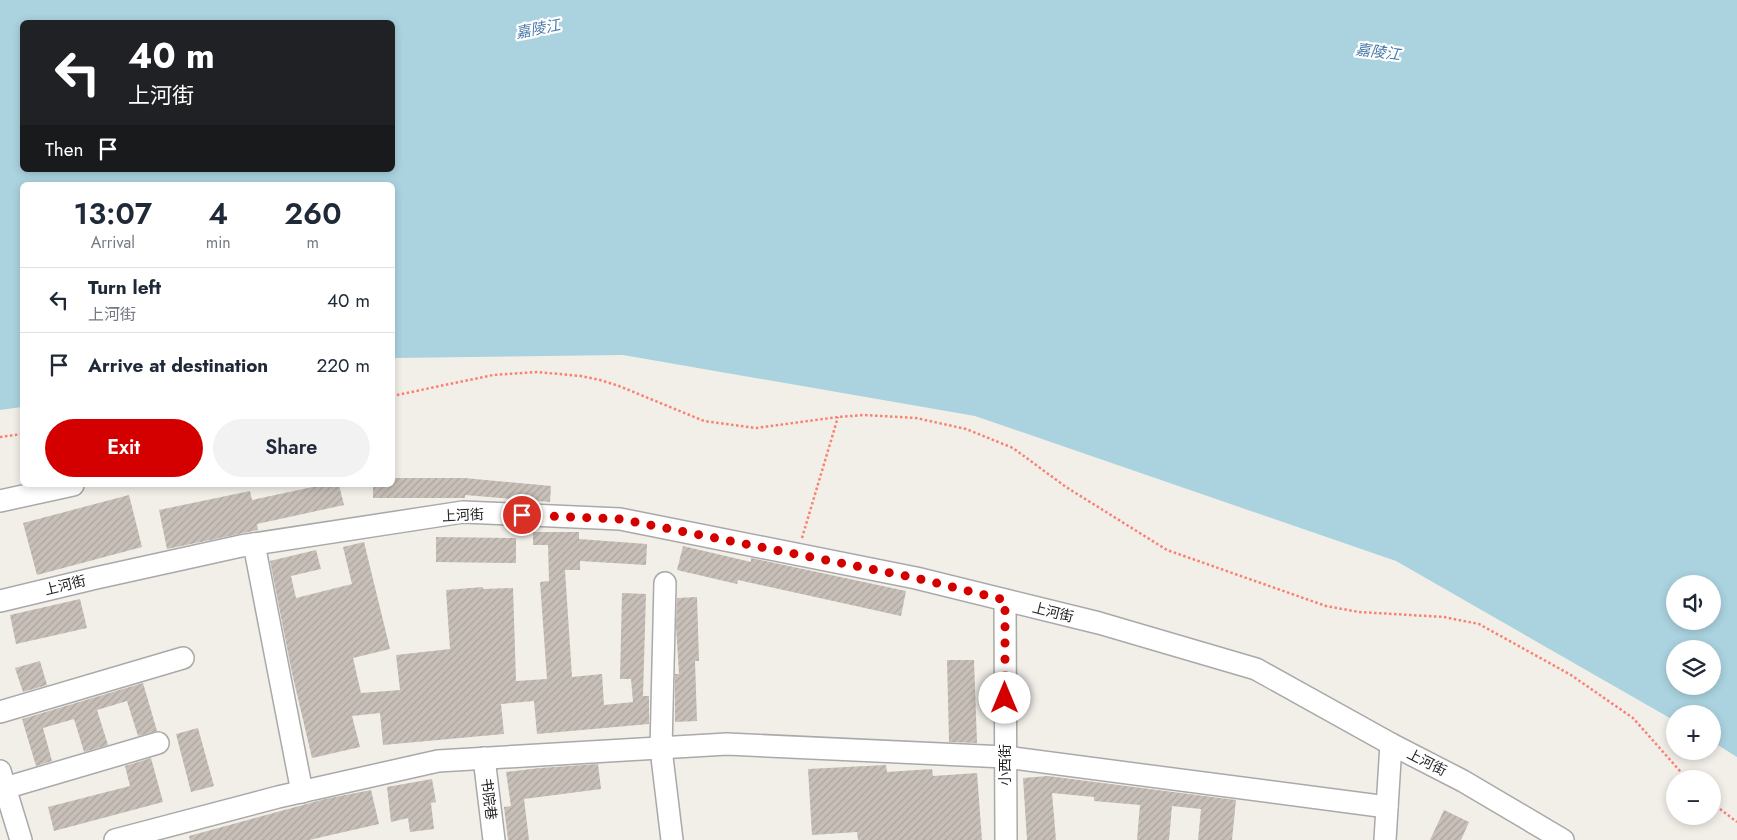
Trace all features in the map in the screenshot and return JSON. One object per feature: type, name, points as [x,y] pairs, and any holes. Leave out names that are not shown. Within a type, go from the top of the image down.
[{"type":"street","points":[[0,501],[64,487]]},
{"type":"street","name":"上河街","points":[[0,601],[254,544],[463,512],[620,519],[916,578],[1099,623],[1256,670],[1463,781],[1563,840]]},
{"type":"street","points":[[254,544],[302,792]]},
{"type":"street","points":[[665,583],[661,748],[672,840]]},
{"type":"street","name":"小西街","points":[[1005,600],[1006,840]]},
{"type":"street","points":[[0,712],[183,658]]},
{"type":"street","points":[[21,840],[3,779],[158,743]]},
{"type":"street","points":[[115,840],[302,792],[438,761],[727,744],[1005,757],[1387,807]]},
{"type":"street","points":[[1385,840],[1391,744]]},
{"type":"street","name":"书院巷","points":[[484,758],[494,840]]},
{"type":"path","points":[[395,395],[493,375],[537,372],[581,376],[600,380],[704,421],[756,428],[838,417],[890,415],[916,418],[957,427],[1013,448],[1066,487],[1167,550],[1326,606],[1359,612],[1444,617],[1479,624],[1571,675],[1633,718],[1679,770]]},
{"type":"path","points":[[797,555],[838,417]]},
{"type":"path","points":[[0,437],[20,434]]},
{"type":"path","points":[[1721,810],[1737,822]]},
{"type":"water","name":"嘉陵江","points":[[0,0],[1737,0],[1737,757],[1721,747],[1721,705],[1666,705],[1666,716],[1396,561],[975,416],[623,355],[395,358],[395,182],[20,182],[20,407],[0,410]]},
{"type":"building","points":[[395,478],[464,478],[551,486],[550,502],[465,495],[465,498],[373,498],[373,487],[395,487]]},
{"type":"building","points":[[313,487],[340,487],[344,505],[257,524],[258,530],[167,549],[159,510],[250,491],[252,500]]},
{"type":"building","points":[[129,495],[142,547],[37,575],[23,523]]},
{"type":"building","points":[[533,532],[579,532],[579,539],[647,544],[646,565],[580,561],[580,570],[565,570],[572,677],[602,674],[604,705],[633,702],[631,679],[620,679],[622,593],[646,594],[643,696],[649,696],[649,724],[537,734],[534,701],[501,704],[504,734],[383,745],[380,713],[352,716],[360,747],[312,758],[292,673],[270,561],[316,550],[321,569],[291,576],[296,598],[352,584],[343,547],[364,542],[390,649],[353,658],[361,693],[400,690],[396,655],[450,649],[446,590],[483,587],[483,589],[513,588],[516,681],[547,679],[540,582],[549,581],[548,545],[533,545]]},
{"type":"building","points":[[436,537],[516,538],[516,563],[436,562]]},
{"type":"building","points":[[683,546],[751,562],[751,558],[906,591],[901,616],[738,580],[737,584],[677,570]]},
{"type":"building","points":[[697,597],[699,661],[695,661],[697,721],[675,722],[675,674],[679,674],[676,626],[677,598]]},
{"type":"building","points":[[80,599],[87,628],[16,644],[10,615]]},
{"type":"building","points":[[947,660],[974,660],[977,743],[949,742]]},
{"type":"building","points":[[40,661],[47,685],[23,692],[15,668]]},
{"type":"building","points":[[143,683],[157,731],[138,736],[127,701],[97,710],[108,745],[84,752],[74,719],[43,728],[52,761],[36,766],[22,719]]},
{"type":"building","points":[[198,728],[214,786],[191,792],[176,734]]},
{"type":"building","points":[[151,758],[163,802],[54,831],[48,807],[130,786],[125,766]]},
{"type":"building","points":[[598,764],[601,789],[524,799],[529,840],[508,840],[504,807],[511,806],[506,772]]},
{"type":"building","points":[[886,765],[887,772],[932,769],[933,776],[977,773],[982,840],[858,840],[857,832],[812,835],[808,769]]},
{"type":"building","points":[[1048,776],[1236,800],[1232,840],[1198,840],[1201,809],[1172,806],[1169,840],[1137,840],[1140,805],[1094,801],[1094,797],[1052,793],[1056,840],[1027,840],[1023,778]]},
{"type":"building","points":[[432,779],[436,802],[431,803],[434,829],[410,832],[408,818],[391,822],[387,787]]},
{"type":"building","points":[[371,790],[379,824],[309,840],[190,840],[189,836],[325,799]]},
{"type":"building","points":[[1444,810],[1469,822],[1461,840],[1430,840]]},
{"type":"route","points":[[522,515],[620,519],[916,578],[1005,600],[1005,698]]}]
